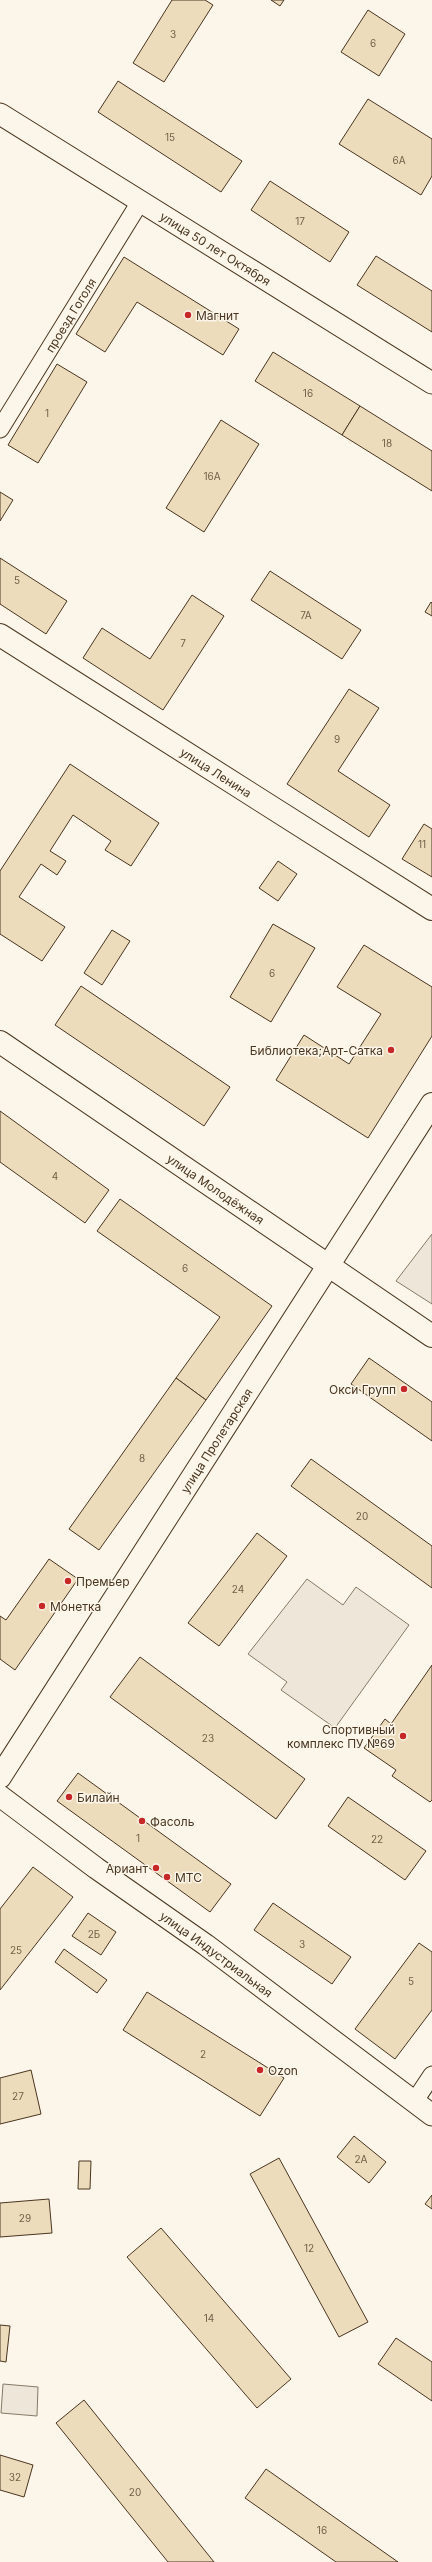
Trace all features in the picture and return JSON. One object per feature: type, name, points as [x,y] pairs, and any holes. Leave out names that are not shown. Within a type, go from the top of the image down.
[{"type":"main road","name":"улица Ленина","points":[[0,635],[432,909]]},
{"type":"main road","name":"улица Молодёжная","points":[[0,1042],[432,1336]]},
{"type":"main road","name":"улица Пролетарская","points":[[0,1777],[432,1104]]},
{"type":"street","name":"улица 50 лет Октября","points":[[0,114],[432,383]]},
{"type":"street","name":"проезд Гоголя","points":[[0,429],[140,202]]},
{"type":"street","name":"улица Индустриальная","points":[[0,1796],[96,1868],[206,1945],[432,2115]]},
{"type":"street","points":[[414,2102],[432,2075]]},
{"type":"shaded area","points":[[432,1234],[432,1304],[396,1281]]},
{"type":"shaded area","points":[[307,1579],[343,1605],[356,1587],[409,1625],[335,1728],[281,1690],[287,1682],[248,1654]]},
{"type":"shaded area","points":[[3,2384],[38,2387],[37,2416],[1,2413]]},
{"type":"building","points":[[172,0],[205,0],[213,5],[164,82],[133,63]]},
{"type":"building","points":[[271,0],[284,0],[280,6]]},
{"type":"building","points":[[368,10],[405,34],[379,76],[341,52]]},
{"type":"building","points":[[118,81],[242,161],[221,192],[98,112]]},
{"type":"building","points":[[368,99],[432,139],[432,176],[421,195],[339,144]]},
{"type":"building","points":[[270,181],[349,232],[330,262],[251,210]]},
{"type":"building","points":[[376,256],[432,291],[432,332],[357,285]]},
{"type":"building","name":"Магнит","points":[[124,257],[239,329],[223,355],[137,302],[105,352],[76,334]]},
{"type":"building","points":[[273,352],[360,406],[342,435],[255,381]]},
{"type":"building","points":[[57,364],[87,382],[38,463],[8,445]]},
{"type":"building","points":[[360,406],[432,451],[432,491],[342,435]]},
{"type":"building","points":[[221,420],[259,444],[204,532],[166,508]]},
{"type":"building","points":[[0,492],[13,500],[0,521]]},
{"type":"building","points":[[0,558],[67,601],[46,634],[0,604]]},
{"type":"building","points":[[270,571],[361,630],[342,659],[251,600]]},
{"type":"building","points":[[192,595],[224,616],[163,710],[83,658],[102,628],[150,659]]},
{"type":"building","points":[[431,602],[432,603],[432,616],[425,612]]},
{"type":"building","points":[[349,689],[379,708],[338,771],[390,805],[369,837],[287,784]]},
{"type":"building","points":[[70,764],[159,823],[131,866],[105,850],[111,841],[73,815],[50,851],[66,861],[57,875],[41,864],[19,897],[65,927],[42,961],[0,934],[0,871]]},
{"type":"building","points":[[424,824],[432,829],[432,877],[402,859]]},
{"type":"building","points":[[278,861],[297,874],[278,901],[259,888]]},
{"type":"building","points":[[273,924],[315,948],[271,1022],[230,997]]},
{"type":"building","points":[[112,930],[130,941],[102,985],[84,973]]},
{"type":"building","name":"Библиотека;Арт-Сатка","points":[[364,945],[432,987],[432,1036],[368,1138],[276,1080],[304,1035],[349,1064],[381,1014],[337,987]]},
{"type":"building","points":[[81,986],[230,1087],[204,1126],[55,1025]]},
{"type":"building","points":[[0,1111],[109,1190],[85,1223],[0,1162]]},
{"type":"building","points":[[120,1199],[272,1306],[206,1400],[176,1378],[220,1317],[97,1231]]},
{"type":"building","points":[[369,1358],[432,1402],[432,1441],[351,1384]]},
{"type":"building","points":[[176,1378],[206,1400],[99,1550],[69,1529]]},
{"type":"building","points":[[311,1459],[432,1546],[432,1588],[291,1486]]},
{"type":"building","points":[[257,1533],[287,1556],[219,1646],[188,1623]]},
{"type":"building","points":[[49,1559],[78,1579],[15,1670],[0,1659],[0,1616],[6,1620]]},
{"type":"building","points":[[140,1657],[305,1779],[276,1819],[110,1697]]},
{"type":"building","name":"Спортивный комплекс ПУ №69","points":[[432,1665],[432,1800],[430,1802],[392,1776],[396,1770],[364,1748],[385,1719],[391,1724]]},
{"type":"building","points":[[78,1773],[231,1884],[210,1912],[57,1801]]},
{"type":"building","points":[[348,1797],[426,1851],[405,1880],[328,1826]]},
{"type":"building","points":[[33,1867],[73,1897],[0,1990],[0,1909]]},
{"type":"building","points":[[273,1903],[351,1957],[332,1984],[254,1930]]},
{"type":"building","points":[[88,1913],[116,1932],[101,1955],[72,1936]]},
{"type":"building","points":[[419,1943],[432,1952],[432,2010],[395,2059],[355,2029]]},
{"type":"building","points":[[64,1949],[107,1980],[97,1993],[55,1962]]},
{"type":"building","points":[[147,1992],[284,2078],[260,2116],[123,2030]]},
{"type":"building","points":[[31,2070],[41,2114],[0,2124],[0,2078]]},
{"type":"building","points":[[354,2136],[386,2162],[369,2183],[337,2157]]},
{"type":"building","points":[[279,2158],[368,2322],[339,2337],[250,2174]]},
{"type":"building","points":[[79,2161],[91,2161],[90,2189],[78,2189]]},
{"type":"building","points":[[432,2195],[432,2209],[425,2204]]},
{"type":"building","points":[[49,2199],[52,2233],[0,2237],[0,2203]]},
{"type":"building","points":[[161,2228],[291,2379],[257,2408],[127,2257]]},
{"type":"building","points":[[0,2325],[10,2326],[6,2362],[0,2361]]},
{"type":"building","points":[[396,2338],[432,2362],[432,2401],[378,2364]]},
{"type":"building","points":[[84,2400],[214,2562],[168,2562],[56,2423]]},
{"type":"building","points":[[0,2455],[33,2465],[24,2497],[0,2490]]},
{"type":"building","points":[[266,2469],[398,2562],[336,2562],[245,2498]]},
{"type":"place","name":"Магнит","points":[[188,315]]},
{"type":"place","name":"Библиотека;Арт-Сатка","points":[[391,1050]]},
{"type":"place","name":"Окси Групп","points":[[404,1389]]},
{"type":"place","name":"Премьер","points":[[68,1581]]},
{"type":"place","name":"Монетка","points":[[42,1606]]},
{"type":"place","name":"Спортивный комплекс ПУ №69","points":[[403,1736]]},
{"type":"place","name":"Билайн","points":[[69,1797]]},
{"type":"place","name":"Фасоль","points":[[142,1821]]},
{"type":"place","name":"Ариант","points":[[156,1868]]},
{"type":"place","name":"МТС","points":[[167,1877]]},
{"type":"place","name":"Ozon","points":[[260,2070]]}]
